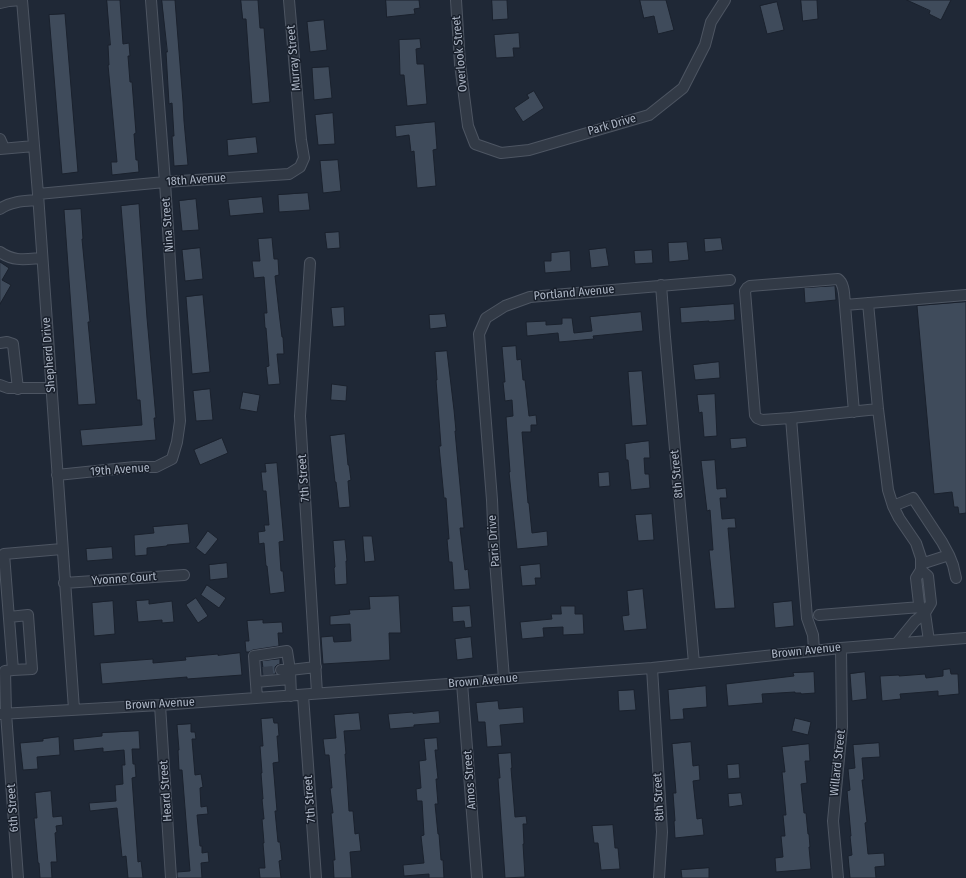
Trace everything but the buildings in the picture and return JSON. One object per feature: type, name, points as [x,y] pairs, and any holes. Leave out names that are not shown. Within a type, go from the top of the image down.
[{"type":"street","points":[[0,3],[22,0]]},
{"type":"street","name":"Shepherd Drive","points":[[22,0],[38,197],[74,709]]},
{"type":"street","name":"Nina Street","points":[[151,0],[165,182],[180,421],[175,450]]},
{"type":"street","name":"Murray Street","points":[[289,0],[299,116]]},
{"type":"street","name":"Overlook Street","points":[[456,0],[460,64],[466,109]]},
{"type":"street","name":"Park Drive","points":[[466,109],[468,126],[475,144],[500,153],[529,150],[649,115],[683,88],[705,45],[711,22],[725,0]]},
{"type":"street","name":"18th Avenue","points":[[0,209],[6,205],[38,197],[165,182],[289,174],[300,167],[304,158],[299,116]]},
{"type":"street","points":[[1,145],[34,146]]},
{"type":"street","points":[[0,252],[14,259],[42,258]]},
{"type":"street","name":"7th Street","points":[[310,263],[300,416],[317,693]]},
{"type":"street","name":"Portland Avenue","points":[[485,403],[478,334],[486,318],[506,306],[530,297],[730,280]]},
{"type":"street","points":[[854,412],[843,285],[841,282],[838,280],[750,286],[747,288],[745,291],[755,415],[757,418],[762,420],[791,418],[854,412],[878,409]]},
{"type":"street","name":"8th Street","points":[[661,285],[694,663]]},
{"type":"street","points":[[845,305],[966,295]]},
{"type":"street","points":[[868,303],[878,409],[888,490],[899,518],[916,543],[921,558],[921,567],[928,576],[931,603],[923,610],[897,643]]},
{"type":"street","points":[[0,343],[7,342],[13,344],[18,388]]},
{"type":"street","points":[[0,385],[8,388],[51,388]]},
{"type":"street","name":"Paris Drive","points":[[485,403],[504,679]]},
{"type":"street","points":[[791,418],[807,618],[813,635],[814,650]]},
{"type":"street","name":"19th Avenue","points":[[57,475],[135,467],[156,467],[172,459],[175,450]]},
{"type":"street","points":[[893,506],[913,498],[949,555],[956,578]]},
{"type":"street","points":[[9,617],[28,615],[32,669],[13,670],[2,554],[62,549]]},
{"type":"street","points":[[921,567],[949,555]]},
{"type":"street","name":"Yvonne Court","points":[[64,583],[184,575]]},
{"type":"street","points":[[819,615],[923,610]]},
{"type":"street","points":[[923,610],[929,641]]},
{"type":"street","name":"Brown Avenue","points":[[3,713],[160,705],[462,683],[652,668],[814,650],[966,638]]},
{"type":"street","name":"Willard Street","points":[[838,878],[833,821],[842,727],[841,648]]},
{"type":"street","points":[[257,698],[258,675],[254,656],[287,651],[287,673],[291,696]]},
{"type":"street","points":[[258,675],[287,673],[316,667]]},
{"type":"street","name":"8th Street","points":[[652,668],[662,832],[659,878]]},
{"type":"street","name":"6th Street","points":[[13,670],[5,671],[3,713],[18,878]]},
{"type":"street","name":"Amos Street","points":[[462,683],[477,878]]},
{"type":"street","name":"7th Street","points":[[303,695],[316,878]]},
{"type":"street","name":"Heard Street","points":[[160,705],[171,878]]},
{"type":"tunnel","points":[[263,672],[281,670]]}]
